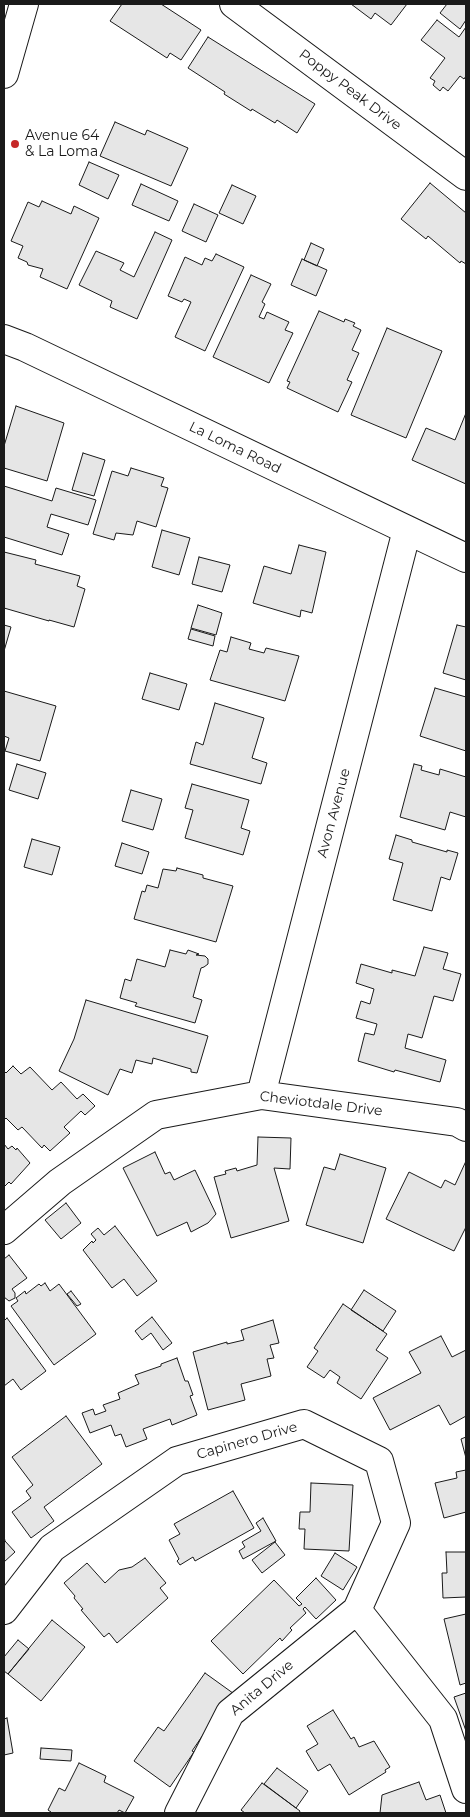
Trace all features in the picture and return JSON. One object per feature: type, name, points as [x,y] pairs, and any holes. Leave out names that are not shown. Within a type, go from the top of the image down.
[{"type":"street","points":[[4,74],[24,4]]},
{"type":"street","name":"Poppy Peak Drive","points":[[234,4],[466,176]]},
{"type":"street","name":"La Loma Road","points":[[4,340],[25,347],[466,558]]},
{"type":"street","name":"Avon Avenue","points":[[261,1095],[407,530]]},
{"type":"street","name":"Cheviotdale Drive","points":[[4,1230],[60,1182],[156,1115],[261,1095],[457,1122],[466,1127]]},
{"type":"street","name":"Capinero Drive","points":[[4,1610],[52,1548],[177,1461],[304,1424],[379,1460],[396,1523],[357,1610]]},
{"type":"street","points":[[357,1610],[443,1719],[466,1788]]},
{"type":"street","name":"Anita Drive","points":[[179,1813],[230,1713],[357,1610]]},
{"type":"building","points":[[122,4],[161,4],[201,30],[181,60],[170,53],[167,58],[110,21]]},
{"type":"building","points":[[351,4],[407,4],[391,25],[375,13],[371,19]]},
{"type":"building","points":[[447,4],[466,4],[466,20],[460,29],[440,13]]},
{"type":"building","points":[[437,20],[459,37],[466,27],[466,76],[464,79],[460,76],[448,91],[443,87],[440,91],[433,85],[435,81],[430,78],[445,58],[421,40]]},
{"type":"building","points":[[208,37],[315,104],[297,133],[277,120],[275,123],[252,109],[251,111],[188,68]]},
{"type":"building","points":[[115,122],[145,135],[147,130],[188,148],[171,186],[100,156]]},
{"type":"building","points":[[89,162],[119,175],[108,199],[79,185]]},
{"type":"building","points":[[430,183],[466,213],[466,264],[461,261],[460,263],[428,236],[426,239],[401,219]]},
{"type":"building","points":[[141,184],[178,201],[169,221],[132,205]]},
{"type":"building","points":[[232,185],[256,196],[243,224],[219,213]]},
{"type":"building","points":[[42,201],[71,214],[74,206],[99,218],[67,289],[40,277],[43,269],[28,265],[27,262],[18,258],[23,246],[11,241],[28,202],[39,207]]},
{"type":"building","points":[[194,204],[218,215],[206,242],[182,231]]},
{"type":"building","points":[[155,232],[172,240],[137,319],[110,307],[112,301],[79,285],[96,251],[124,263],[120,270],[134,277]]},
{"type":"building","points":[[311,243],[324,249],[317,266],[304,260]]},
{"type":"building","points":[[216,254],[244,267],[205,351],[175,337],[191,302],[184,299],[182,302],[168,296],[185,257],[202,265],[205,258],[212,261]]},
{"type":"building","points":[[302,259],[327,270],[316,296],[291,285]]},
{"type":"building","points":[[251,275],[271,284],[262,302],[265,304],[259,317],[264,319],[267,312],[289,322],[285,330],[293,333],[269,383],[213,357]]},
{"type":"building","points":[[319,311],[344,322],[345,319],[355,323],[353,326],[361,330],[352,350],[359,353],[347,380],[352,382],[338,412],[287,388],[290,382],[287,381]]},
{"type":"building","points":[[387,328],[442,351],[406,438],[351,415]]},
{"type":"building","points":[[16,406],[64,423],[47,481],[4,468],[4,446]]},
{"type":"building","points":[[466,413],[466,484],[412,460],[426,428],[455,440]]},
{"type":"building","points":[[83,453],[105,460],[94,496],[72,490]]},
{"type":"building","points":[[131,468],[164,478],[161,486],[168,488],[156,527],[137,521],[133,535],[116,533],[114,540],[93,534],[112,471],[128,476]]},
{"type":"building","points":[[4,486],[52,501],[56,488],[96,500],[88,525],[51,514],[47,527],[69,534],[62,555],[4,537]]},
{"type":"building","points":[[162,530],[190,538],[179,575],[152,567]]},
{"type":"building","points":[[299,545],[326,552],[312,613],[301,610],[300,617],[253,603],[264,566],[291,574]]},
{"type":"building","points":[[4,552],[36,560],[35,564],[80,576],[77,586],[85,589],[74,627],[4,608]]},
{"type":"building","points":[[199,557],[230,565],[222,592],[192,584]]},
{"type":"building","points":[[198,605],[222,613],[216,635],[191,628]]},
{"type":"building","points":[[4,625],[11,627],[4,651]]},
{"type":"building","points":[[457,625],[466,627],[466,680],[443,673]]},
{"type":"building","points":[[191,629],[215,636],[213,646],[188,639]]},
{"type":"building","points":[[231,637],[251,643],[249,649],[264,653],[266,648],[299,656],[285,701],[210,680],[220,650],[227,652]]},
{"type":"building","points":[[150,673],[187,684],[179,710],[142,699]]},
{"type":"building","points":[[435,688],[466,697],[466,751],[420,736]]},
{"type":"building","points":[[4,691],[56,706],[40,761],[5,751],[9,738],[4,736]]},
{"type":"building","points":[[215,703],[264,718],[252,758],[267,763],[261,784],[190,764],[196,742],[203,745]]},
{"type":"building","points":[[17,764],[46,773],[38,799],[9,790]]},
{"type":"building","points":[[414,764],[422,766],[421,770],[439,775],[440,769],[466,777],[466,817],[450,812],[445,830],[400,817]]},
{"type":"building","points":[[192,784],[249,800],[241,828],[250,831],[243,855],[185,838],[193,810],[185,808]]},
{"type":"building","points":[[131,790],[162,799],[153,830],[122,821]]},
{"type":"building","points":[[396,835],[412,840],[412,842],[447,852],[447,850],[458,853],[450,880],[441,877],[432,911],[393,900],[403,863],[389,859]]},
{"type":"building","points":[[32,839],[60,847],[52,875],[24,867]]},
{"type":"building","points":[[122,843],[149,852],[142,874],[115,866]]},
{"type":"building","points":[[177,868],[203,875],[203,878],[233,886],[216,942],[134,919],[142,891],[145,892],[147,885],[158,888],[163,869],[176,871]]},
{"type":"building","points":[[424,947],[448,953],[443,969],[461,974],[453,1001],[434,996],[422,1038],[408,1034],[405,1048],[446,1060],[440,1082],[395,1070],[394,1072],[358,1061],[365,1033],[374,1035],[377,1024],[356,1018],[361,1001],[370,1004],[374,989],[356,983],[361,964],[392,973],[392,970],[415,976]]},
{"type":"building","points":[[170,950],[186,954],[188,950],[199,954],[196,955],[205,956],[208,959],[208,964],[201,968],[193,997],[202,1000],[195,1023],[135,1006],[137,1003],[120,998],[125,979],[131,981],[137,959],[165,967]]},
{"type":"building","points":[[86,1000],[208,1036],[197,1073],[191,1072],[191,1069],[153,1058],[152,1064],[136,1060],[132,1073],[120,1069],[108,1095],[59,1071],[74,1039]]},
{"type":"building","points":[[13,1066],[21,1074],[30,1067],[52,1090],[61,1082],[77,1099],[83,1094],[95,1106],[85,1115],[81,1111],[64,1127],[70,1133],[50,1151],[44,1145],[42,1148],[22,1127],[18,1130],[6,1118],[4,1120],[4,1071],[6,1073]]},
{"type":"building","points":[[258,1137],[291,1138],[290,1169],[274,1168],[289,1221],[231,1238],[214,1177],[226,1174],[225,1171],[236,1168],[237,1171],[257,1165]]},
{"type":"building","points":[[4,1144],[8,1149],[12,1146],[16,1150],[17,1148],[30,1163],[11,1184],[9,1182],[4,1187]]},
{"type":"building","points":[[155,1152],[165,1174],[170,1172],[174,1180],[195,1170],[216,1214],[208,1223],[191,1232],[187,1222],[157,1236],[123,1168]]},
{"type":"building","points":[[340,1154],[386,1168],[363,1243],[306,1225],[324,1167],[335,1170]]},
{"type":"building","points":[[466,1161],[466,1227],[454,1251],[386,1219],[409,1172],[441,1188],[445,1180],[455,1185]]},
{"type":"building","points":[[66,1203],[81,1223],[61,1239],[45,1220]]},
{"type":"building","points":[[115,1226],[157,1281],[137,1296],[124,1279],[112,1288],[83,1250],[92,1241],[93,1243],[96,1240],[91,1234],[98,1228],[104,1235]]},
{"type":"building","points":[[9,1255],[27,1278],[12,1289],[15,1293],[15,1298],[9,1301],[4,1297],[4,1259]]},
{"type":"building","points":[[45,1283],[50,1291],[59,1284],[96,1334],[54,1365],[11,1306],[18,1301],[16,1298],[25,1291],[26,1294],[39,1284],[41,1286]]},
{"type":"building","points":[[364,1290],[396,1311],[383,1331],[351,1310]]},
{"type":"building","points":[[71,1291],[81,1304],[77,1306],[67,1294]]},
{"type":"building","points":[[343,1304],[387,1334],[376,1350],[388,1358],[361,1399],[337,1383],[340,1377],[330,1370],[324,1378],[307,1367],[318,1351],[314,1348]]},
{"type":"building","points":[[152,1317],[172,1343],[163,1350],[151,1333],[142,1340],[135,1331]]},
{"type":"building","points":[[7,1318],[46,1371],[21,1390],[13,1379],[4,1386],[4,1321]]},
{"type":"building","points":[[273,1320],[279,1343],[270,1345],[274,1358],[267,1359],[271,1376],[241,1384],[245,1400],[208,1410],[193,1352],[227,1342],[227,1344],[244,1340],[241,1330]]},
{"type":"building","points":[[441,1336],[452,1357],[466,1350],[466,1416],[450,1425],[439,1405],[390,1430],[373,1398],[421,1373],[409,1352]]},
{"type":"building","points":[[177,1358],[185,1381],[188,1381],[193,1395],[190,1396],[197,1415],[172,1425],[170,1419],[143,1429],[147,1439],[126,1447],[121,1434],[115,1436],[111,1425],[90,1433],[82,1413],[93,1409],[95,1415],[106,1411],[103,1405],[120,1399],[118,1393],[139,1384],[135,1375]]},
{"type":"building","points":[[66,1416],[102,1464],[44,1507],[54,1521],[31,1538],[12,1512],[31,1498],[26,1491],[33,1485],[12,1457]]},
{"type":"building","points":[[466,1437],[466,1458],[461,1439]]},
{"type":"building","points":[[466,1470],[466,1512],[444,1518],[435,1483],[457,1478],[456,1472]]},
{"type":"building","points":[[311,1483],[353,1485],[349,1551],[304,1549],[305,1529],[299,1529],[300,1512],[310,1512]]},
{"type":"building","points":[[233,1491],[254,1528],[195,1561],[193,1557],[180,1565],[177,1561],[179,1559],[169,1540],[180,1534],[174,1524]]},
{"type":"building","points":[[263,1518],[276,1541],[243,1559],[239,1551],[245,1547],[242,1542],[261,1531],[256,1523]]},
{"type":"building","points":[[4,1536],[5,1541],[15,1552],[4,1562]]},
{"type":"building","points":[[275,1542],[285,1555],[262,1573],[252,1560]]},
{"type":"building","points":[[446,1552],[466,1552],[466,1597],[443,1598],[442,1573],[447,1573]]},
{"type":"building","points":[[335,1553],[357,1567],[343,1590],[321,1576]]},
{"type":"building","points":[[145,1558],[166,1583],[160,1588],[168,1598],[117,1643],[109,1633],[104,1637],[81,1610],[83,1609],[74,1598],[75,1596],[64,1583],[87,1563],[105,1583],[119,1570],[132,1567]]},
{"type":"building","points":[[316,1578],[336,1600],[316,1619],[305,1607],[303,1609],[306,1613],[290,1628],[292,1630],[282,1641],[280,1638],[243,1674],[211,1641],[274,1580],[299,1606],[302,1604],[296,1598]]},
{"type":"building","points":[[466,1614],[466,1683],[460,1685],[444,1619]]},
{"type":"building","points":[[52,1620],[85,1647],[41,1701],[8,1674]]},
{"type":"building","points":[[18,1640],[29,1649],[8,1674],[4,1671],[4,1657]]},
{"type":"building","points":[[205,1673],[237,1696],[216,1716],[170,1787],[134,1761],[158,1727],[164,1731]]},
{"type":"building","points":[[466,1693],[466,1731],[454,1697]]},
{"type":"building","points":[[333,1710],[351,1739],[354,1737],[359,1747],[374,1741],[390,1767],[385,1770],[386,1772],[349,1795],[330,1764],[318,1771],[306,1751],[318,1744],[307,1726]]},
{"type":"building","points":[[7,1718],[13,1753],[4,1755],[4,1719]]},
{"type":"building","points":[[41,1748],[72,1750],[71,1761],[40,1759]]},
{"type":"building","points":[[79,1763],[106,1776],[104,1782],[134,1797],[125,1813],[119,1810],[117,1813],[50,1813],[48,1810],[59,1788],[65,1791]]},
{"type":"building","points":[[277,1768],[308,1791],[296,1808],[264,1784]]},
{"type":"building","points":[[419,1782],[426,1800],[440,1795],[446,1813],[380,1813],[382,1795]]},
{"type":"building","points":[[262,1783],[300,1811],[299,1813],[245,1813],[241,1810]]},
{"type":"place","name":"Avenue 64 & La Loma","points":[[15,144]]}]
